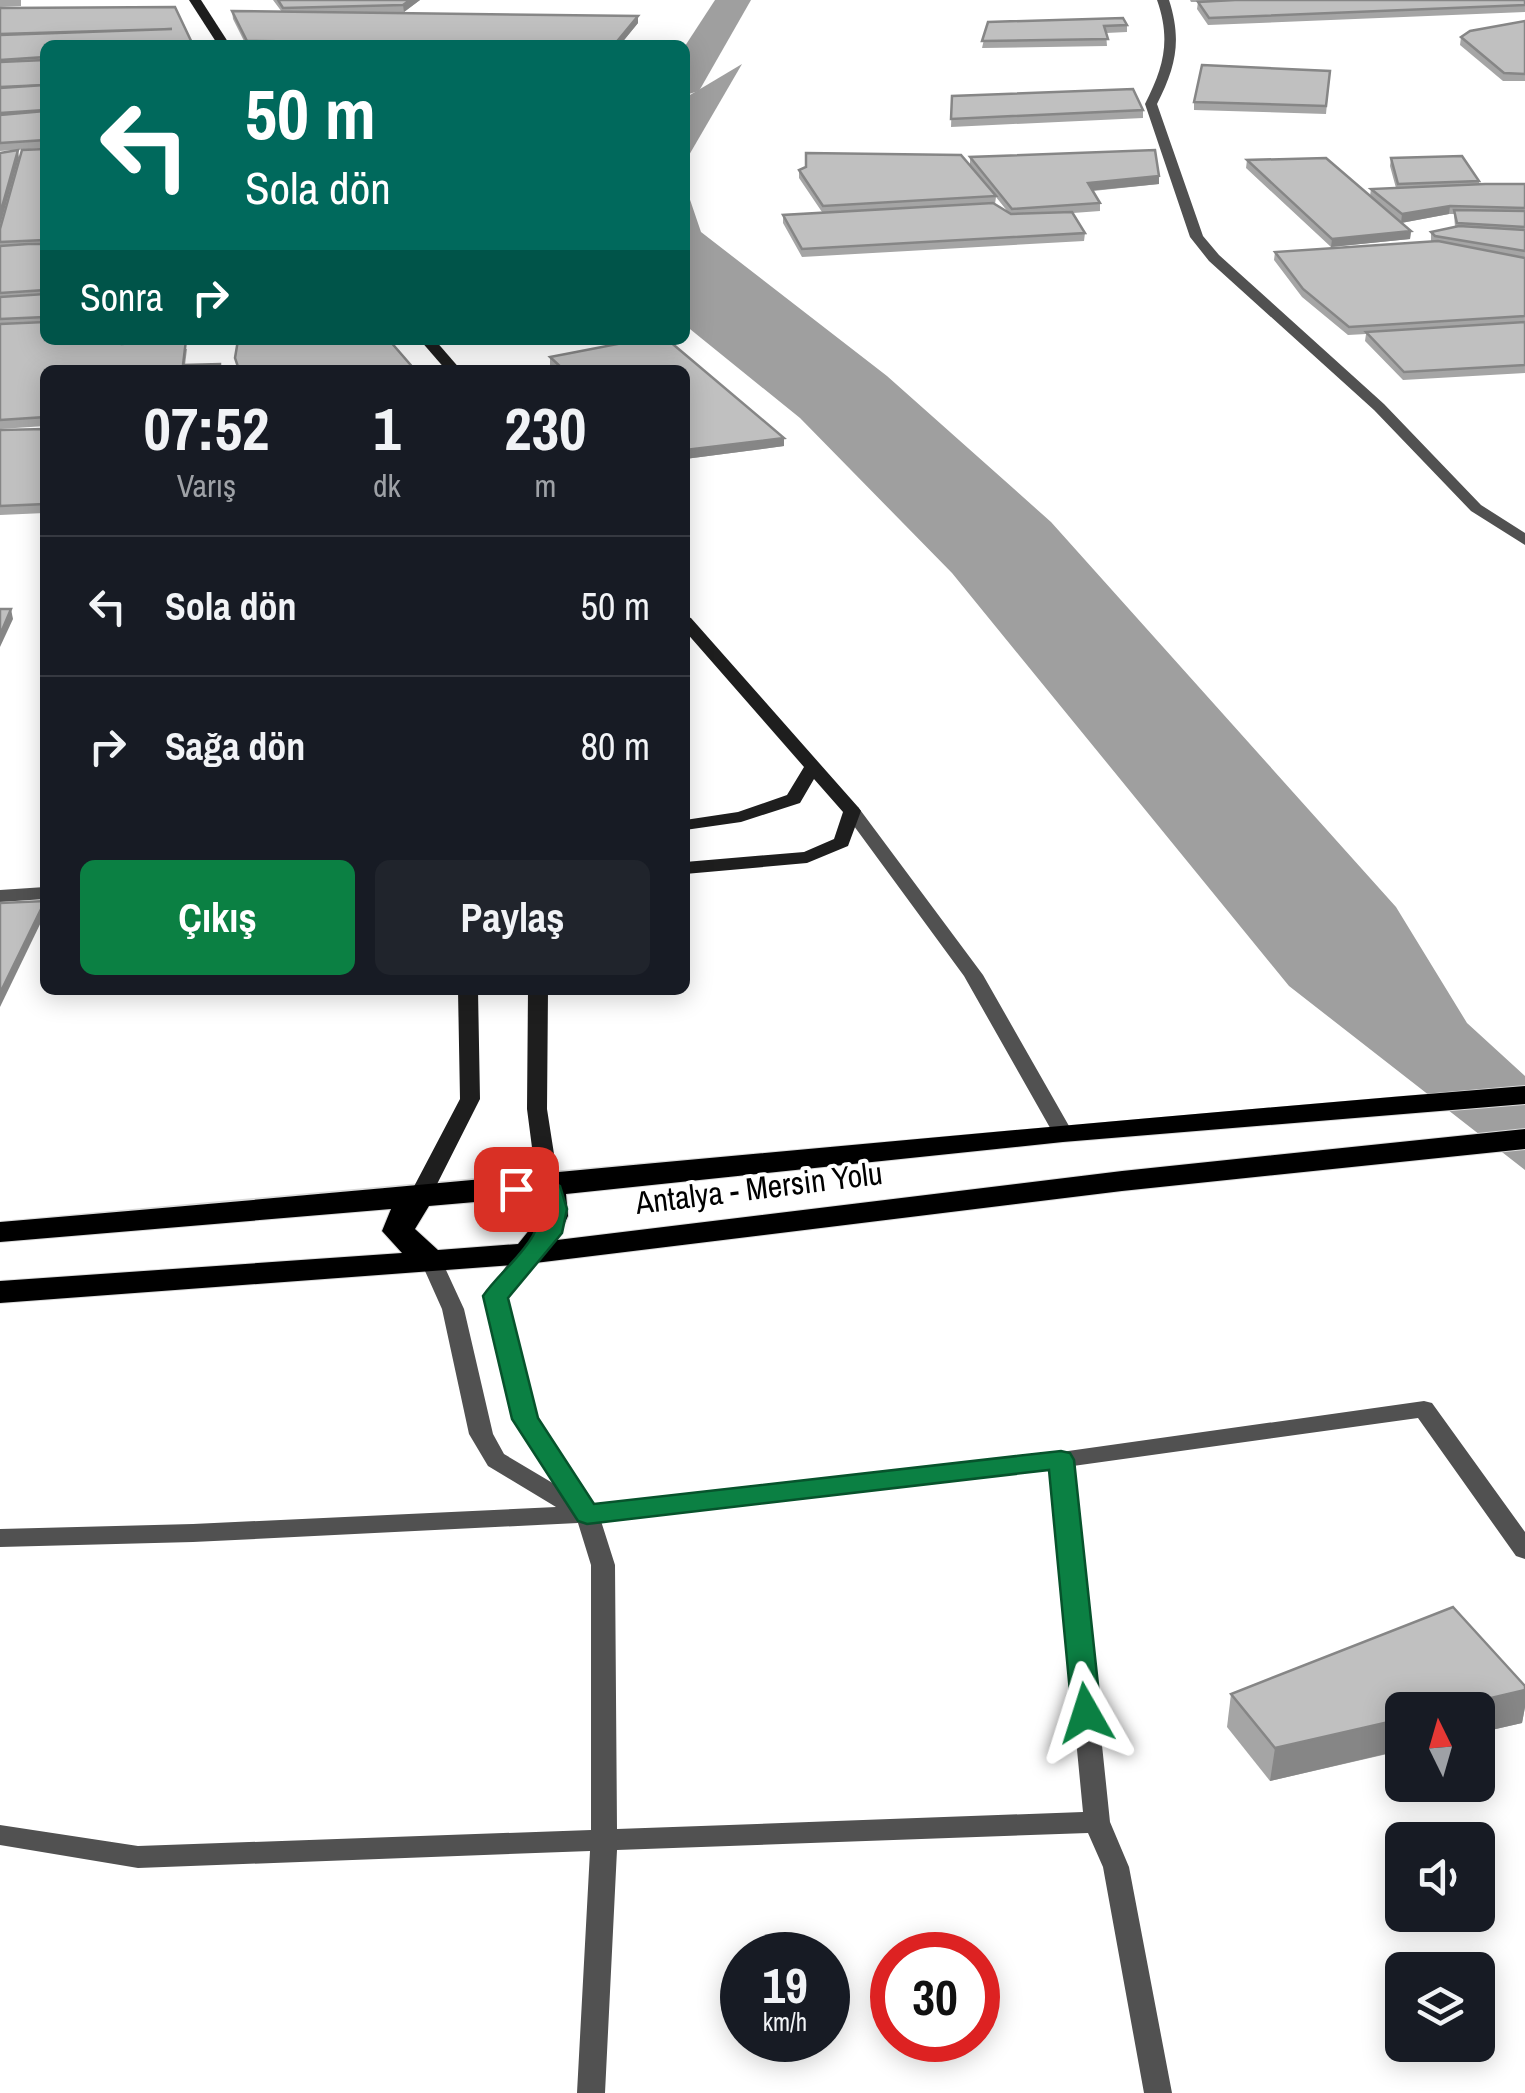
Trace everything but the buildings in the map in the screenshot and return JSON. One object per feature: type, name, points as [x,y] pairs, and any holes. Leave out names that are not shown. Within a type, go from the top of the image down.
[{"type":"highway","name":"Antalya - Mersin Yolu","points":[[0,1232],[548,1186],[1063,1134],[1525,1095]]},
{"type":"highway","name":"Antalya - Mersin Yolu","points":[[0,1292],[527,1254],[1102,1183],[1525,1140]]},
{"type":"highway","points":[[527,1254],[549,1233],[555,1209],[548,1186]]},
{"type":"highway","points":[[420,1196],[404,1214],[398,1231],[432,1262]]},
{"type":"street","points":[[195,0],[221,40]]},
{"type":"street","points":[[1163,0],[1172,24],[1174,56],[1151,104],[1197,236],[1214,258],[1379,406],[1476,508],[1525,540]]},
{"type":"street","points":[[431,345],[449,365]]},
{"type":"street","points":[[690,626],[852,811],[973,975],[1063,1134]]},
{"type":"street","points":[[690,824],[741,817],[794,800],[813,766]]},
{"type":"street","points":[[690,868],[807,856],[842,842],[852,811]]},
{"type":"street","points":[[0,896],[40,893]]},
{"type":"street","points":[[420,1196],[470,1098],[468,995]]},
{"type":"street","points":[[538,995],[537,1108],[548,1186]]},
{"type":"street","points":[[527,1254],[495,1296],[525,1419],[587,1514],[603,1565],[604,1839],[591,2093]]},
{"type":"street","points":[[432,1262],[453,1309],[481,1434],[496,1460],[587,1514]]},
{"type":"street","points":[[0,1538],[194,1534],[587,1514],[1061,1460],[1424,1408],[1525,1550]]},
{"type":"street","points":[[1061,1460],[1098,1822],[1116,1867],[1158,2093]]},
{"type":"street","points":[[0,1835],[138,1857],[1098,1822]]},
{"type":"shaded area","points":[[742,64],[690,153],[690,95]]},
{"type":"shaded area","points":[[690,200],[701,232],[887,376],[1051,522],[1396,907],[1467,1023],[1525,1076],[1525,1170],[1289,986],[952,573],[800,418],[690,329]]},
{"type":"waterway","points":[[690,73],[733,0]]},
{"type":"route","points":[[516,1189],[548,1186],[555,1209],[549,1233],[527,1254],[495,1296],[525,1419],[587,1514],[1061,1460],[1086,1713]]}]
